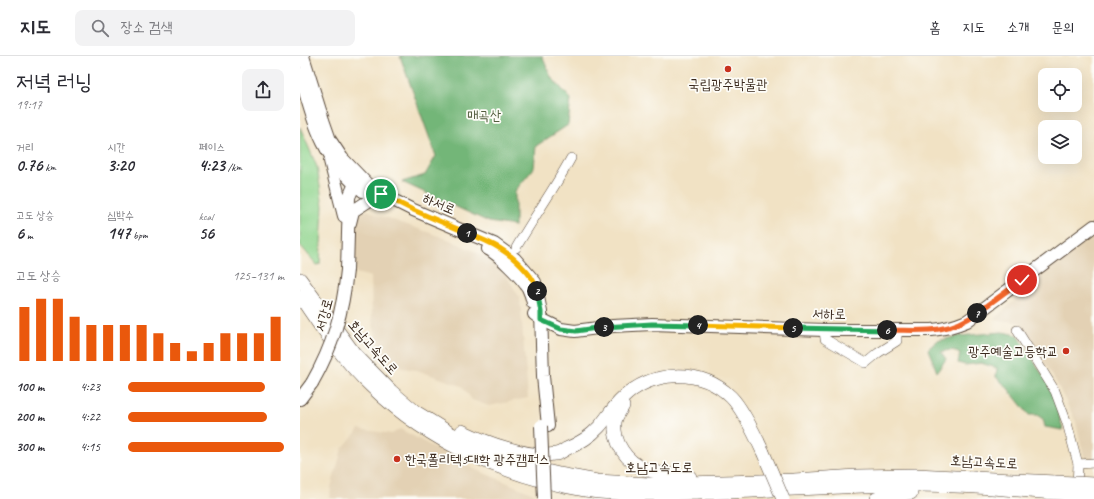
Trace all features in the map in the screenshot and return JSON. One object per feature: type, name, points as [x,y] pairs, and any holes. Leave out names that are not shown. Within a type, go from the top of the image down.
[{"type":"highway","name":"호남고속도로","points":[[300,279],[354,353],[391,391],[416,412],[450,433],[490,453],[525,466],[597,481],[649,484],[916,475],[1054,487],[1094,495]]},
{"type":"highway","name":"호남고속도로","points":[[300,296],[340,353],[370,386],[410,420],[442,440],[475,457],[514,473],[556,484],[586,490],[632,494],[742,492],[906,485],[982,488],[1054,487],[1094,484]]},
{"type":"highway","points":[[375,374],[396,387],[419,406],[442,421],[468,433],[532,455],[556,454],[570,448],[586,438],[598,427],[621,399],[636,387],[650,380],[665,376],[679,376],[693,377],[706,381],[720,388],[732,398],[754,433],[776,499]]},
{"type":"highway","points":[[720,482],[652,470],[636,465],[629,459],[617,442],[615,422],[623,406],[638,392],[656,383],[668,380],[682,380],[698,383],[711,389],[725,400],[734,411],[760,452],[783,499]]},
{"type":"highway","points":[[876,499],[888,495],[919,492],[960,492],[982,488]]},
{"type":"highway","points":[[657,494],[680,499]]},
{"type":"main road","name":"하서로","points":[[303,56],[330,140],[356,180],[411,209],[494,244],[515,259],[535,282],[541,312],[538,317]]},
{"type":"main road","name":"하서로","points":[[300,74],[315,126],[337,166],[356,180],[373,198],[401,212],[492,251],[527,287],[538,317],[543,376],[544,499]]},
{"type":"main road","name":"서강로","points":[[328,152],[338,188],[347,231]]},
{"type":"main road","name":"서강로","points":[[300,398],[312,383],[326,358],[342,310],[347,270],[349,197],[356,180]]},
{"type":"main road","points":[[347,231],[353,211],[373,198]]},
{"type":"main road","name":"서하로","points":[[538,317],[561,329],[576,331],[613,326],[652,324],[824,330],[944,329],[967,321],[1094,226]]},
{"type":"main road","name":"하서로","points":[[544,426],[551,499]]},
{"type":"street","points":[[516,248],[526,230],[557,184],[571,158]]},
{"type":"street","points":[[824,330],[825,339],[866,363],[878,353],[897,341],[897,330]]},
{"type":"street","points":[[1017,330],[1055,391],[1067,423],[1078,464],[1077,499]]},
{"type":"street","points":[[1078,464],[1094,463]]},
{"type":"shaded area","points":[[368,210],[450,240],[491,259],[506,275],[520,298],[528,398],[489,406],[472,400],[462,386],[417,370],[402,368],[383,358],[372,320],[371,277],[356,273],[353,222],[356,214]]},
{"type":"shaded area","name":"광주예술고등학교","points":[[1094,237],[1094,459],[1085,461],[1076,422],[1055,380],[1020,323],[994,319],[1069,252],[1085,241]]},
{"type":"shaded area","name":"한국폴리텍5대학 광주캠퍼스","points":[[359,429],[392,434],[400,429],[474,469],[534,494],[534,499],[330,499],[331,487],[342,449]]},
{"type":"green space","name":"매곡산","points":[[400,56],[542,56],[551,77],[571,99],[568,125],[536,146],[534,168],[515,191],[515,226],[489,222],[402,182],[425,175],[436,156]]},
{"type":"green space","points":[[300,127],[317,167],[323,206],[320,264],[317,265],[300,245]]},
{"type":"green space","points":[[1002,332],[1018,335],[1053,392],[1063,430],[1045,427],[1043,419],[1037,415],[1029,415],[1006,386],[996,377],[997,368],[981,363],[965,365],[958,363],[960,353],[949,350],[941,352],[946,359],[937,372],[928,349],[937,341],[959,336]]},
{"type":"place","name":"국립광주박물관","points":[[728,69]]},
{"type":"place","name":"광주예술고등학교","points":[[1066,351]]},
{"type":"place","name":"한국폴리텍5대학 광주캠퍼스","points":[[397,459]]},
{"type":"route","points":[[381,194],[411,209],[494,244],[515,259],[535,282],[541,312],[541,320],[561,329],[576,331],[613,326],[652,324],[749,326],[824,330],[944,329],[967,321],[1022,280]]}]
